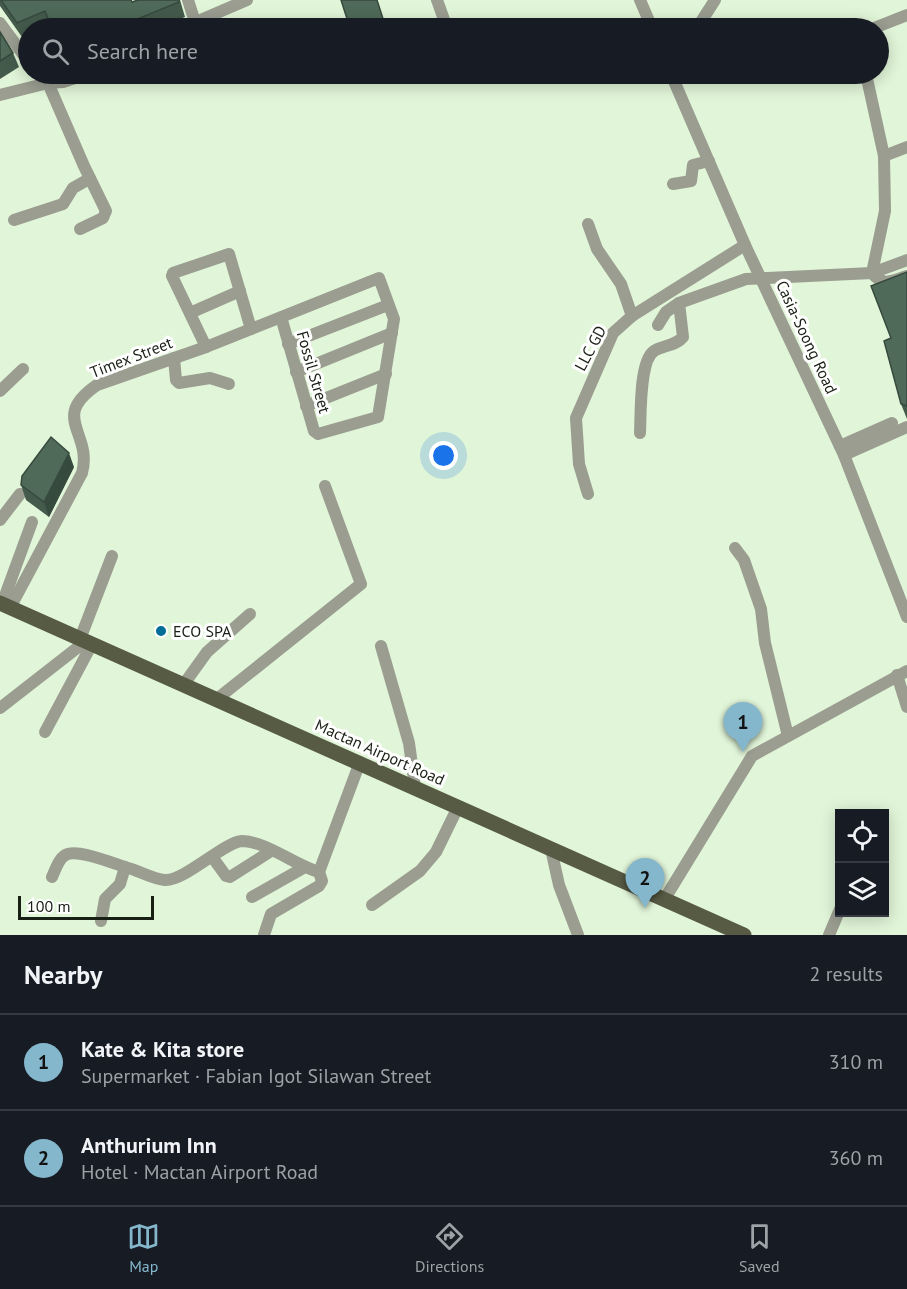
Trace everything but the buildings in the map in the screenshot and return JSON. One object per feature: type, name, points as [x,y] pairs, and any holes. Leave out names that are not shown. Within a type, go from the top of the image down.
[{"type":"main road","name":"Mactan Airport Road","points":[[4,605],[360,762],[737,934]]},
{"type":"street","points":[[188,0],[194,18]]},
{"type":"street","points":[[204,18],[247,0]]},
{"type":"street","points":[[437,0],[443,18]]},
{"type":"street","points":[[640,0],[648,18]]},
{"type":"street","points":[[703,18],[715,0]]},
{"type":"street","points":[[889,22],[907,15]]},
{"type":"street","points":[[0,23],[18,47]]},
{"type":"street","points":[[0,94],[44,84]]},
{"type":"street","points":[[48,84],[106,211],[103,218],[80,229]]},
{"type":"street","name":"Casia-Soong Road","points":[[675,84],[745,245],[842,451],[902,589],[907,617]]},
{"type":"street","points":[[868,84],[884,156],[885,211],[872,273],[879,282],[885,283],[907,276]]},
{"type":"street","points":[[884,156],[907,147]]},
{"type":"street","points":[[673,184],[691,181],[693,165],[709,161]]},
{"type":"street","points":[[14,220],[63,204],[73,188],[90,179]]},
{"type":"street","points":[[588,224],[597,249],[621,284],[632,316]]},
{"type":"street","name":"LLC GD","points":[[588,494],[579,464],[576,418],[613,333],[632,316],[745,245]]},
{"type":"street","points":[[206,347],[172,276],[173,273],[230,254],[251,329]]},
{"type":"street","points":[[657,325],[666,312],[679,303],[746,279],[872,273],[907,260]]},
{"type":"street","name":"Timex Street","points":[[4,605],[82,473],[85,462],[75,422],[74,406],[84,394],[97,385],[206,347],[379,278],[388,304]]},
{"type":"street","points":[[190,313],[240,291]]},
{"type":"street","points":[[640,433],[644,366],[653,351],[680,341],[683,337],[679,303]]},
{"type":"street","points":[[288,344],[388,304],[394,319],[386,374],[306,406]]},
{"type":"street","name":"Fossil Street","points":[[281,317],[306,406],[314,431],[318,434],[378,417],[386,374]]},
{"type":"street","points":[[296,372],[392,333]]},
{"type":"street","points":[[174,358],[178,382],[210,378],[229,384]]},
{"type":"street","points":[[0,391],[23,369]]},
{"type":"street","points":[[842,451],[892,423]]},
{"type":"street","points":[[842,451],[907,427]]},
{"type":"street","points":[[217,699],[361,584],[325,486]]},
{"type":"street","points":[[0,520],[20,494]]},
{"type":"street","points":[[4,605],[32,522]]},
{"type":"street","points":[[735,548],[744,560],[761,609],[765,643],[788,735]]},
{"type":"street","points":[[45,732],[86,641],[112,556]]},
{"type":"street","points":[[184,684],[207,652],[250,614]]},
{"type":"street","points":[[0,708],[86,641]]},
{"type":"street","points":[[381,646],[409,743],[415,788]]},
{"type":"street","points":[[664,900],[752,756],[788,735],[849,705],[902,673],[907,707]]},
{"type":"street","points":[[264,935],[271,914],[319,886],[322,881],[319,872],[360,762]]},
{"type":"street","points":[[372,905],[420,871],[436,852],[458,807]]},
{"type":"street","points":[[52,877],[63,856],[71,853],[90,855],[168,880],[242,841],[250,842],[319,872]]},
{"type":"street","points":[[551,849],[561,892],[578,935]]},
{"type":"street","points":[[213,858],[226,876],[230,877],[271,851]]},
{"type":"street","points":[[101,921],[105,899],[120,884],[125,867]]},
{"type":"street","points":[[252,897],[305,867]]},
{"type":"street","points":[[829,935],[837,917]]},
{"type":"place","name":"ECO SPA","points":[[161,631]]},
{"type":"place","name":"Kate & Kita store","points":[[743,752]]},
{"type":"place","name":"Anthurium Inn","points":[[645,908]]}]
